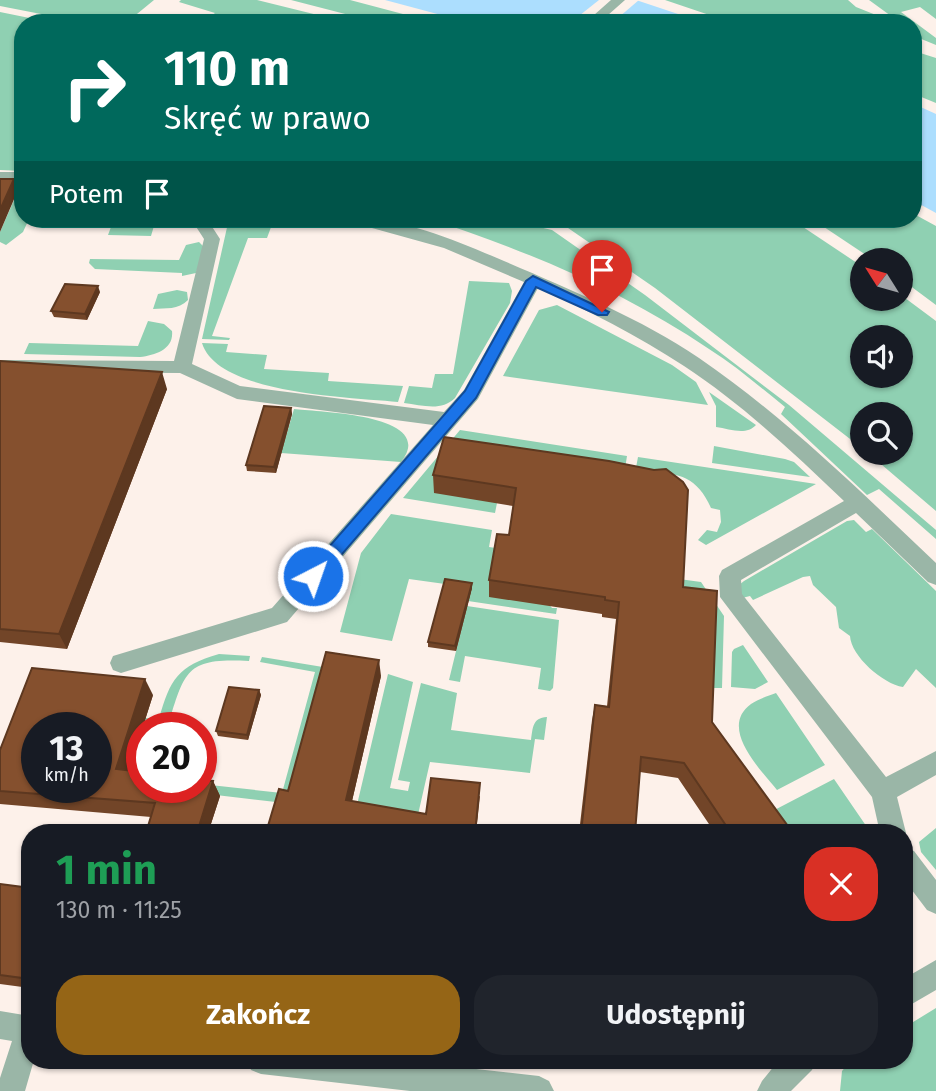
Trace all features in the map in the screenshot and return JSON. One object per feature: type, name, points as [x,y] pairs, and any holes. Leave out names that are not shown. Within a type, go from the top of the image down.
[{"type":"street","points":[[602,14],[619,0]]},
{"type":"street","points":[[182,368],[212,239],[205,228]]},
{"type":"street","points":[[392,228],[450,244],[584,302],[691,362],[793,440],[936,576]]},
{"type":"street","points":[[121,663],[279,615],[471,394],[533,281]]},
{"type":"street","points":[[0,366],[182,368],[237,392],[448,419]]},
{"type":"street","points":[[858,502],[730,576],[731,597],[883,792],[891,824]]},
{"type":"street","points":[[883,792],[936,762]]},
{"type":"street","points":[[913,871],[936,901]]},
{"type":"street","points":[[913,989],[936,974]]},
{"type":"street","points":[[0,1025],[21,1028]]},
{"type":"street","points":[[10,1091],[21,1057]]},
{"type":"street","points":[[342,1069],[539,1091]]},
{"type":"street","points":[[772,1091],[791,1069]]},
{"type":"green space","points":[[0,0],[154,0],[137,14],[41,14],[0,6]]},
{"type":"green space","points":[[257,0],[314,14],[214,14],[179,2]]},
{"type":"green space","points":[[291,0],[350,0],[403,14],[345,14]]},
{"type":"green space","points":[[665,0],[848,0],[856,7],[874,14],[706,14]]},
{"type":"green space","points":[[869,0],[936,0],[936,19],[920,7],[901,12],[904,14],[888,14]]},
{"type":"green space","points":[[0,12],[14,15],[14,171],[0,170]]},
{"type":"green space","points":[[922,28],[936,38],[936,45],[922,39]]},
{"type":"green space","points":[[922,54],[936,58],[936,103],[922,97]]},
{"type":"green space","points":[[0,185],[14,185],[14,190]]},
{"type":"green space","points":[[14,200],[14,228],[25,228],[6,245],[0,242],[0,232]]},
{"type":"green space","points":[[922,218],[936,226],[936,305],[914,289],[914,248],[856,248],[826,228],[922,228]]},
{"type":"green space","points":[[111,228],[153,228],[151,236],[108,235]]},
{"type":"green space","points":[[227,228],[271,228],[267,238],[248,238],[212,336],[230,338],[229,340],[202,339]]},
{"type":"green space","points":[[455,228],[552,230],[645,295],[789,405],[850,457],[850,465],[860,465],[936,530],[936,539],[879,489],[867,495],[781,414],[785,407],[729,362],[643,309],[539,259]]},
{"type":"green space","points":[[568,228],[804,228],[850,258],[850,312],[914,312],[914,305],[936,321],[936,511],[882,465],[913,465],[913,402],[850,402],[850,439],[655,288]]},
{"type":"green space","points":[[199,242],[204,247],[196,273],[182,276],[182,273],[95,269],[89,263],[90,259],[179,260],[186,245]]},
{"type":"green space","points":[[469,281],[509,283],[512,291],[510,303],[455,398],[437,406],[404,403],[409,386],[432,388],[435,374],[453,374]]},
{"type":"green space","points":[[177,290],[187,292],[188,300],[176,307],[153,309],[158,294]]},
{"type":"green space","points":[[557,305],[672,365],[696,382],[708,405],[503,376],[539,310]]},
{"type":"green space","points":[[148,321],[164,324],[172,331],[167,347],[152,355],[24,354],[29,343],[138,346]]},
{"type":"green space","points":[[202,343],[228,344],[226,352],[267,355],[264,369],[329,373],[328,381],[403,386],[398,402],[289,390],[233,373],[213,360]]},
{"type":"green space","points":[[709,392],[756,425],[743,431],[716,427],[716,406]]},
{"type":"green space","points":[[294,409],[348,414],[390,425],[404,434],[408,446],[401,462],[281,453]]},
{"type":"green space","points":[[460,430],[627,456],[624,475],[497,503],[495,513],[403,498]]},
{"type":"green space","points":[[714,446],[785,459],[794,462],[810,477],[712,463]]},
{"type":"green space","points":[[638,457],[816,484],[706,545],[698,540],[707,530],[717,532],[721,522],[720,510],[711,508],[697,487],[680,476],[635,473]]},
{"type":"green space","points":[[391,514],[492,530],[489,547],[503,549],[552,608],[557,608],[556,614],[468,601],[445,584],[409,579],[392,641],[340,632],[361,553]]},
{"type":"green space","points":[[854,520],[866,532],[872,529],[936,591],[936,688],[916,669],[903,687],[886,681],[869,668],[856,652],[850,636],[839,628],[836,607],[813,585],[810,576],[753,600],[750,596],[738,599],[739,585],[744,581],[847,521]]},
{"type":"green space","points":[[679,579],[701,582],[724,616],[722,688],[708,688],[678,604]]},
{"type":"green space","points":[[467,606],[559,620],[553,688],[550,691],[538,689],[541,668],[465,656],[460,682],[449,680]]},
{"type":"green space","points":[[743,645],[768,682],[755,689],[731,687],[732,652]]},
{"type":"green space","points":[[219,654],[250,656],[249,661],[228,660],[199,666],[190,672],[184,681],[172,712],[161,712],[167,694],[178,676],[185,669]]},
{"type":"green space","points":[[262,657],[329,668],[293,804],[217,795],[217,786],[282,793],[315,672],[260,662]]},
{"type":"green space","points":[[388,674],[413,682],[390,788],[408,791],[410,782],[398,780],[421,683],[457,693],[451,730],[531,740],[538,719],[547,717],[544,740],[535,739],[530,773],[430,762],[417,819],[356,809]]},
{"type":"green space","points":[[776,693],[825,765],[777,790],[753,760],[741,736],[739,725],[742,714],[751,704]]},
{"type":"green space","points":[[834,779],[865,824],[769,824],[763,816]]},
{"type":"green space","points":[[936,828],[936,870],[921,852],[919,842]]},
{"type":"green space","points":[[936,1008],[936,1091],[840,1091],[844,1069],[913,1069],[913,1022]]},
{"type":"water","points":[[385,0],[636,0],[678,14],[437,14]]},
{"type":"water","points":[[922,108],[936,114],[936,213],[922,205]]},
{"type":"pier","points":[[599,0],[639,0],[623,14],[581,14]]},
{"type":"building","points":[[0,179],[14,179],[0,210]]},
{"type":"building","points":[[65,284],[98,286],[85,314],[51,311]]},
{"type":"building","points":[[0,361],[162,372],[59,634],[0,629]]},
{"type":"building","points":[[264,406],[291,408],[274,467],[246,465]]},
{"type":"building","points":[[444,437],[654,470],[666,469],[683,482],[688,490],[683,587],[717,591],[712,722],[786,824],[725,824],[684,763],[641,757],[636,824],[582,824],[595,705],[609,707],[619,602],[605,600],[605,597],[489,580],[497,534],[509,535],[516,488],[433,475]]},
{"type":"building","points":[[445,579],[472,583],[455,646],[428,642]]},
{"type":"building","points":[[326,652],[379,660],[346,800],[426,814],[431,778],[480,783],[476,824],[269,824],[279,789],[288,791]]},
{"type":"building","points":[[32,668],[145,679],[134,712],[126,712],[126,738],[116,769],[126,770],[126,801],[112,800],[112,712],[21,712],[21,793],[0,791],[0,750]]},
{"type":"building","points":[[229,687],[259,690],[247,735],[217,731]]},
{"type":"building","points":[[155,803],[206,803],[200,824],[149,824]]},
{"type":"building","points":[[0,884],[21,887],[21,978],[0,975]]},
{"type":"route","points":[[313,576],[471,394],[533,281],[602,312]]}]
